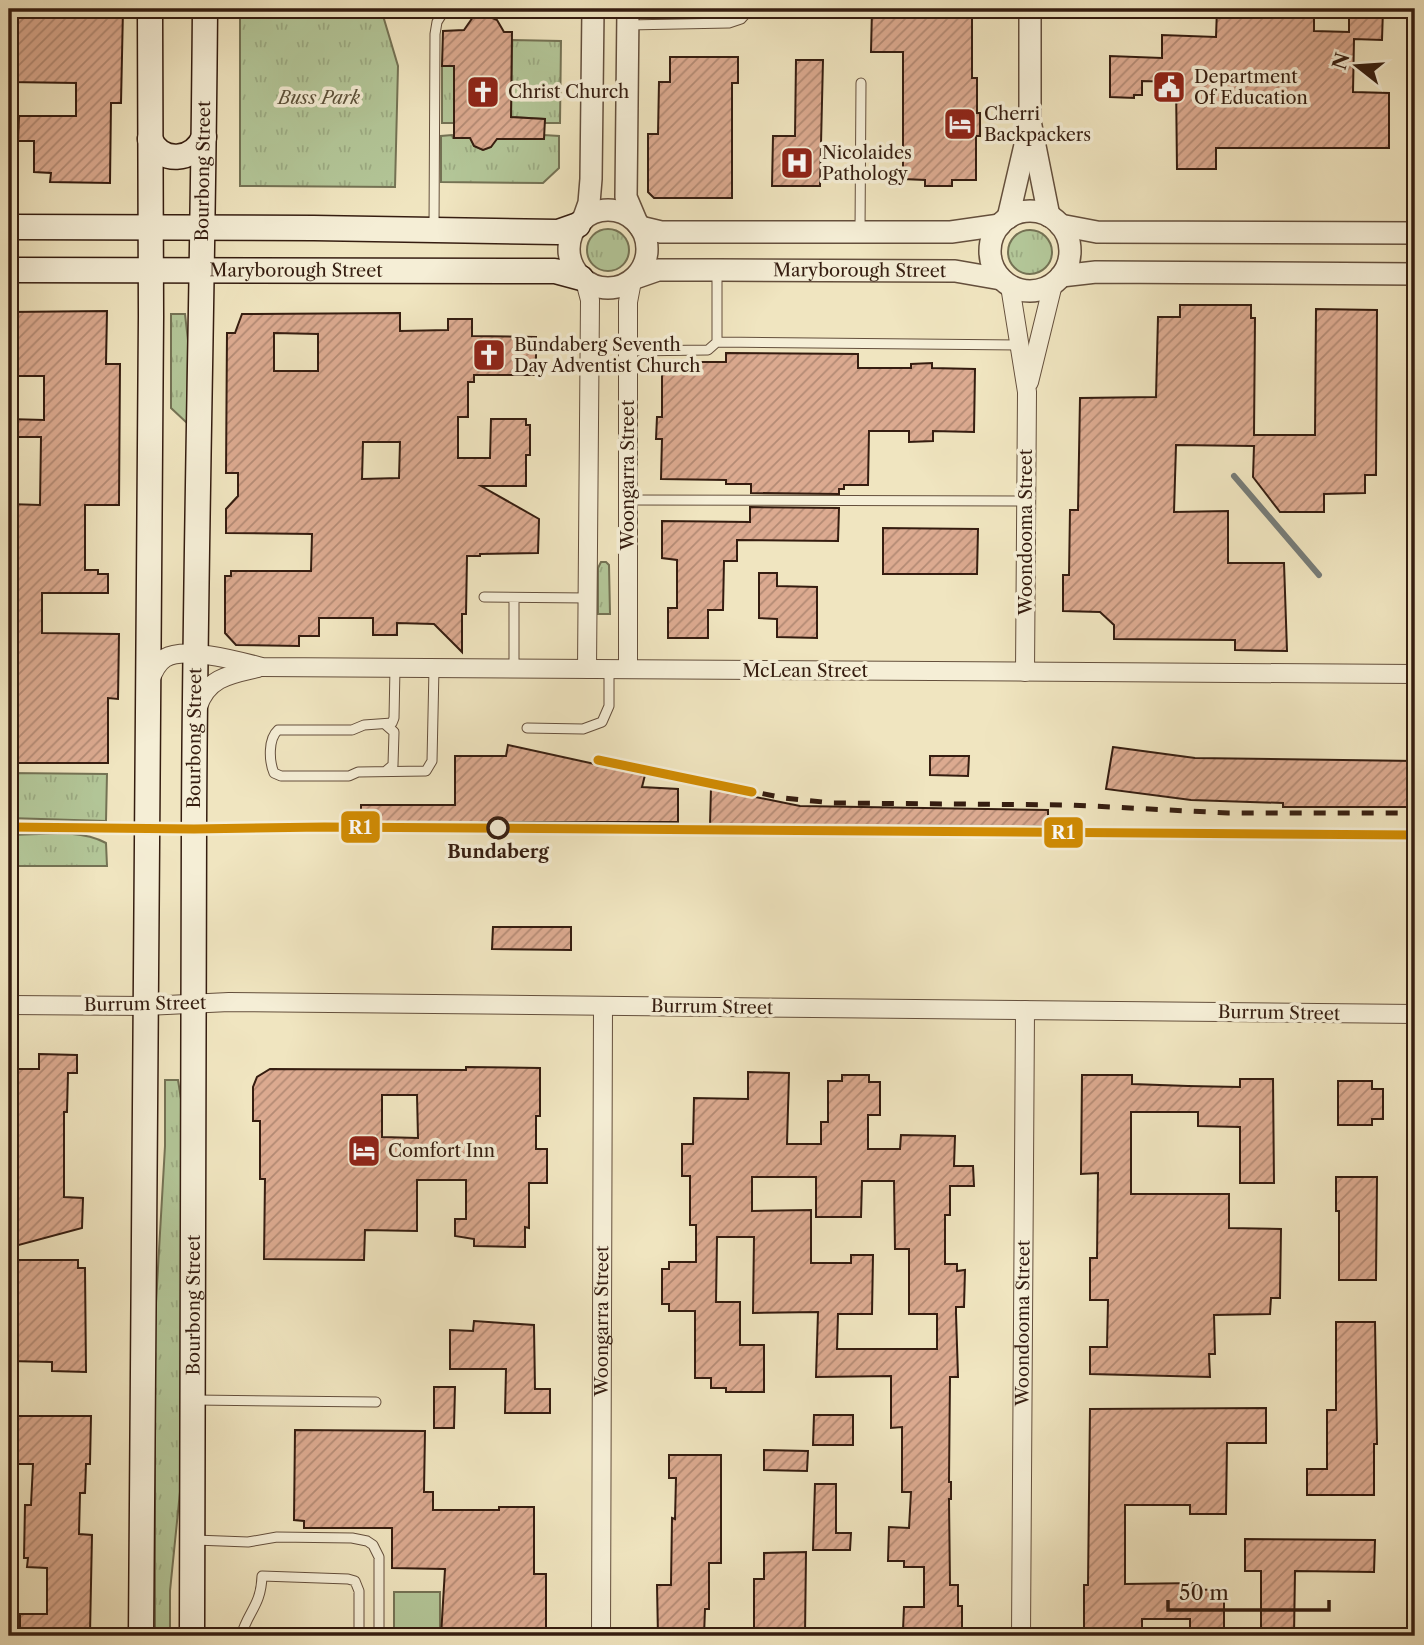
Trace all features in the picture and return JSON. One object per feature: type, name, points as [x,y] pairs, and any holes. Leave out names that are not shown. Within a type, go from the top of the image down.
[{"type":"main road","points":[[141,1636],[151,270],[150,9]]},
{"type":"main road","name":"Bourbong Street","points":[[192,1636],[195,723],[205,9]]},
{"type":"main road","points":[[150,139],[159,152],[180,157],[194,152],[204,137]]},
{"type":"main road","points":[[9,228],[558,232],[580,222]]},
{"type":"main road","points":[[371,270],[372,230]]},
{"type":"main road","name":"Maryborough Street","points":[[9,270],[555,271],[583,279]]},
{"type":"street","points":[[593,9],[590,194],[572,235],[570,258],[574,269],[583,279],[596,287],[608,289],[634,279],[642,269],[647,247],[626,197],[628,17]]},
{"type":"street","points":[[1030,9],[1030,121],[1055,221],[1069,245],[1067,267],[1057,280]]},
{"type":"street","points":[[1030,121],[1004,221],[994,235],[990,258],[1005,282],[1032,291],[1057,280],[1096,272],[1415,274]]},
{"type":"street","points":[[592,133],[627,133]]},
{"type":"street","points":[[580,222],[593,214],[616,211],[638,225],[661,232],[951,232],[1004,221],[1028,211],[1097,232],[1415,233]]},
{"type":"street","name":"Maryborough Street","points":[[634,279],[658,270],[955,271],[1005,282]]},
{"type":"street","points":[[583,279],[590,300],[587,669]]},
{"type":"street","name":"Woongarra Street","points":[[628,669],[628,302],[634,279]]},
{"type":"street","name":"Woondooma Street","points":[[1027,392],[1057,280]]},
{"type":"street","name":"Woondooma Street","points":[[1005,282],[1027,392],[1025,672]]},
{"type":"street","name":"McLean Street","points":[[148,687],[153,672],[166,657],[196,655],[220,657],[262,667],[1415,674]]},
{"type":"street","points":[[195,723],[202,695],[208,686],[230,674],[262,667]]},
{"type":"street","name":"Burrum Street","points":[[9,1005],[145,1006],[194,1002],[1415,1014]]},
{"type":"street","name":"Woongarra Street","points":[[601,1636],[603,1006]]},
{"type":"street","name":"Woondooma Street","points":[[1021,1636],[1025,1010]]},
{"type":"lane","points":[[434,230],[435,34],[445,9]]},
{"type":"lane","points":[[518,9],[593,9]]},
{"type":"lane","points":[[628,17],[735,22],[750,9]]},
{"type":"lane","points":[[860,232],[861,83]]},
{"type":"lane","points":[[717,270],[717,342]]},
{"type":"lane","points":[[628,351],[708,350],[717,342],[1019,345]]},
{"type":"lane","points":[[627,500],[1026,501]]},
{"type":"lane","points":[[484,597],[587,598]]},
{"type":"lane","points":[[513,669],[514,598]]},
{"type":"lane","points":[[395,668],[392,723],[364,725],[352,730],[282,729],[275,732],[272,739],[272,770],[278,775],[349,776],[358,772],[422,772],[429,769],[433,668]]},
{"type":"lane","points":[[527,728],[583,729],[602,722],[609,706],[609,669]]},
{"type":"lane","points":[[384,772],[392,768],[394,762],[394,732],[386,725]]},
{"type":"lane","points":[[193,1399],[376,1402]]},
{"type":"lane","points":[[193,1540],[248,1542],[277,1537],[352,1538],[367,1541],[373,1545],[379,1557],[379,1636]]},
{"type":"lane","points":[[242,1636],[248,1618],[258,1602],[262,1576],[352,1580],[359,1586],[359,1636]]},
{"type":"green space","name":"Buss Park","points":[[240,9],[381,9],[398,66],[395,187],[240,186]]},
{"type":"green space","points":[[512,40],[561,41],[560,123],[545,123],[545,119],[511,117]]},
{"type":"green space","points":[[442,66],[454,66],[454,123],[442,123]]},
{"type":"green space","points":[[452,135],[453,138],[471,138],[474,146],[483,150],[491,147],[495,138],[544,139],[544,135],[559,136],[559,168],[543,183],[441,182],[441,136]]},
{"type":"green space","points":[[608,229],[623,235],[629,250],[623,265],[608,271],[593,265],[587,250],[593,235]]},
{"type":"green space","points":[[1030,230],[1045,237],[1052,252],[1045,267],[1030,274],[1015,267],[1008,252],[1015,237]]},
{"type":"green space","points":[[171,314],[185,314],[188,341],[187,423],[171,408]]},
{"type":"green space","points":[[601,562],[609,565],[610,614],[598,614],[598,568]]},
{"type":"green space","points":[[9,773],[107,774],[106,821],[9,818]]},
{"type":"green space","points":[[59,833],[95,838],[106,843],[107,866],[9,866],[9,835]]},
{"type":"green space","points":[[165,1080],[178,1080],[184,1118],[181,1482],[170,1591],[170,1636],[155,1636],[155,1320],[165,1146]]},
{"type":"green space","points":[[394,1592],[440,1592],[440,1636],[394,1636]]},
{"type":"building","points":[[9,9],[123,9],[121,103],[111,103],[110,183],[50,182],[51,173],[34,172],[34,141],[18,141],[19,116],[76,116],[76,83],[9,82]]},
{"type":"building","points":[[872,9],[972,9],[972,78],[977,78],[977,113],[980,113],[980,136],[976,136],[976,180],[952,180],[952,186],[925,186],[925,180],[903,179],[903,52],[871,52]]},
{"type":"building","points":[[1217,9],[1314,9],[1314,31],[1349,32],[1349,9],[1383,9],[1382,40],[1354,39],[1353,92],[1389,93],[1389,148],[1216,148],[1216,169],[1177,169],[1176,82],[1142,81],[1142,95],[1134,95],[1134,98],[1110,97],[1110,56],[1162,58],[1162,35],[1216,37]]},
{"type":"building","name":"Christ Church","points":[[483,14],[497,20],[504,32],[512,32],[511,117],[545,119],[544,139],[497,139],[491,147],[483,150],[474,146],[470,138],[454,138],[454,66],[442,66],[443,31],[464,30],[473,17]]},
{"type":"building","points":[[670,57],[738,57],[738,83],[732,83],[732,198],[654,198],[648,192],[648,134],[658,134],[659,82],[670,82]]},
{"type":"building","points":[[796,60],[823,60],[820,186],[772,186],[773,136],[795,136]]},
{"type":"building","points":[[1180,305],[1251,305],[1251,318],[1255,318],[1254,435],[1315,435],[1316,309],[1377,310],[1376,475],[1365,475],[1365,493],[1324,494],[1324,512],[1280,512],[1253,477],[1254,446],[1176,445],[1174,512],[1228,511],[1228,563],[1284,563],[1287,651],[1235,650],[1235,640],[1114,639],[1114,625],[1100,612],[1063,611],[1063,575],[1069,575],[1070,510],[1078,510],[1080,398],[1156,397],[1158,317],[1180,317]]},
{"type":"building","points":[[107,311],[106,364],[120,364],[119,505],[85,505],[85,570],[98,570],[98,574],[108,574],[108,593],[42,593],[42,633],[119,634],[118,699],[108,698],[108,763],[9,763],[9,504],[40,505],[41,437],[9,437],[9,419],[44,420],[44,376],[9,376],[9,312]]},
{"type":"building","points":[[400,313],[400,331],[448,330],[448,319],[472,319],[472,336],[536,337],[536,375],[474,375],[474,382],[468,382],[468,417],[458,417],[458,458],[490,458],[491,419],[526,419],[526,425],[530,425],[530,455],[526,455],[526,486],[481,486],[539,519],[538,553],[467,556],[462,652],[434,624],[397,623],[397,635],[373,635],[373,618],[319,618],[319,636],[299,636],[299,646],[236,645],[225,633],[225,576],[231,576],[231,571],[311,571],[312,534],[226,533],[226,509],[238,496],[238,473],[226,473],[227,333],[235,333],[242,314]],"holes":[[[274,333],[318,334],[318,371],[274,371]],[[363,442],[400,442],[399,478],[362,479]]]},
{"type":"building","points":[[726,353],[858,354],[858,368],[911,368],[911,364],[932,363],[932,368],[975,369],[974,432],[933,431],[933,441],[909,442],[909,431],[869,431],[868,485],[844,485],[844,489],[839,489],[839,494],[751,493],[751,484],[726,484],[726,480],[661,479],[662,439],[656,439],[657,417],[662,417],[662,366],[686,367],[686,362],[726,362]]},
{"type":"building","points":[[750,507],[839,508],[838,541],[737,540],[737,561],[724,561],[723,610],[708,610],[708,638],[668,638],[668,608],[677,608],[677,560],[662,558],[662,521],[750,522]]},
{"type":"building","points":[[883,528],[978,529],[977,574],[883,574]]},
{"type":"building","points":[[759,573],[777,573],[777,586],[817,587],[817,638],[777,637],[777,619],[759,618]]},
{"type":"building","points":[[508,745],[645,775],[642,787],[678,789],[678,822],[361,822],[361,805],[455,805],[455,756],[506,756]]},
{"type":"building","points":[[1113,747],[1195,758],[1415,761],[1415,807],[1283,807],[1283,803],[1191,800],[1106,789]]},
{"type":"building","points":[[930,756],[969,756],[968,776],[930,775]]},
{"type":"building","points":[[711,788],[800,806],[1048,810],[1048,826],[710,825]]},
{"type":"building","points":[[493,927],[571,927],[571,950],[492,949]]},
{"type":"building","points":[[39,1054],[77,1055],[77,1073],[68,1073],[67,1112],[64,1112],[64,1197],[83,1198],[82,1228],[15,1246],[16,1177],[9,1177],[9,1069],[39,1069]]},
{"type":"building","points":[[466,1067],[540,1068],[540,1116],[536,1116],[536,1149],[547,1149],[547,1183],[529,1183],[529,1228],[525,1227],[525,1247],[474,1246],[474,1239],[455,1236],[455,1219],[466,1219],[466,1180],[417,1180],[417,1231],[365,1230],[364,1260],[264,1259],[265,1179],[260,1179],[260,1121],[253,1121],[253,1087],[257,1077],[270,1069],[466,1070]],"holes":[[[382,1095],[417,1095],[418,1138],[382,1137]]]},
{"type":"building","points":[[748,1072],[789,1073],[787,1144],[821,1144],[821,1122],[828,1122],[828,1081],[842,1081],[842,1075],[869,1075],[869,1082],[880,1082],[880,1115],[868,1115],[868,1149],[900,1149],[901,1135],[955,1136],[954,1166],[973,1166],[974,1186],[950,1186],[950,1215],[945,1215],[945,1264],[957,1264],[957,1271],[965,1270],[964,1307],[956,1307],[958,1377],[950,1377],[949,1482],[950,1585],[958,1585],[958,1606],[962,1606],[962,1633],[903,1630],[904,1607],[924,1607],[924,1567],[904,1567],[904,1561],[888,1561],[889,1527],[909,1528],[911,1492],[902,1492],[902,1427],[891,1428],[891,1376],[816,1377],[818,1312],[753,1313],[754,1237],[717,1237],[716,1302],[740,1302],[740,1345],[764,1345],[764,1392],[726,1392],[726,1388],[711,1388],[711,1378],[695,1378],[695,1311],[669,1311],[669,1304],[662,1304],[662,1269],[669,1269],[669,1262],[696,1262],[696,1225],[690,1225],[690,1176],[682,1176],[682,1144],[693,1144],[694,1098],[748,1099]],"holes":[[[752,1177],[816,1177],[816,1217],[861,1217],[862,1181],[894,1181],[895,1249],[909,1249],[909,1314],[937,1314],[937,1349],[837,1349],[838,1314],[872,1314],[873,1255],[851,1255],[851,1263],[811,1263],[811,1210],[752,1211]]]},
{"type":"building","points":[[1082,1075],[1132,1075],[1132,1084],[1188,1086],[1240,1087],[1240,1079],[1273,1079],[1274,1183],[1240,1183],[1240,1127],[1198,1126],[1198,1112],[1131,1112],[1131,1194],[1229,1194],[1229,1228],[1281,1229],[1280,1298],[1271,1298],[1270,1314],[1214,1315],[1215,1354],[1209,1354],[1210,1377],[1090,1374],[1090,1347],[1107,1347],[1108,1300],[1090,1300],[1090,1258],[1097,1258],[1098,1173],[1081,1174]]},
{"type":"building","points":[[1338,1081],[1372,1081],[1372,1089],[1383,1089],[1383,1119],[1372,1119],[1372,1125],[1338,1125]]},
{"type":"building","points":[[1336,1177],[1377,1177],[1376,1280],[1339,1280]]},
{"type":"building","points":[[9,1260],[78,1260],[78,1268],[85,1268],[86,1372],[52,1371],[52,1362],[9,1361]]},
{"type":"building","points":[[474,1321],[534,1325],[535,1389],[550,1389],[550,1413],[505,1413],[506,1369],[450,1369],[450,1330],[473,1331]]},
{"type":"building","points":[[1336,1322],[1375,1322],[1377,1444],[1374,1444],[1374,1495],[1307,1495],[1307,1469],[1327,1469],[1327,1410],[1336,1410]]},
{"type":"building","points":[[434,1387],[455,1387],[454,1428],[434,1428]]},
{"type":"building","points":[[1266,1408],[1266,1443],[1227,1443],[1226,1514],[1190,1514],[1190,1505],[1125,1505],[1125,1584],[1197,1583],[1198,1590],[1224,1589],[1224,1636],[1190,1636],[1190,1619],[1142,1619],[1142,1632],[1084,1633],[1084,1585],[1088,1585],[1090,1409]]},
{"type":"building","points":[[814,1415],[853,1415],[853,1445],[813,1445]]},
{"type":"building","points":[[9,1416],[91,1416],[90,1464],[86,1464],[85,1493],[80,1493],[79,1534],[92,1535],[90,1634],[20,1635],[20,1614],[47,1614],[47,1568],[27,1567],[28,1558],[24,1558],[25,1505],[31,1505],[33,1464],[9,1464]]},
{"type":"building","points":[[295,1430],[425,1431],[424,1492],[433,1492],[433,1510],[534,1507],[534,1574],[546,1574],[546,1636],[441,1636],[445,1569],[392,1568],[392,1528],[304,1528],[304,1521],[294,1520]]},
{"type":"building","points":[[764,1450],[808,1451],[807,1471],[764,1470]]},
{"type":"building","points":[[669,1455],[721,1455],[721,1563],[709,1563],[709,1609],[705,1609],[704,1636],[658,1636],[657,1585],[671,1585],[672,1518],[675,1519],[676,1478],[669,1478]]},
{"type":"building","points":[[815,1484],[836,1484],[836,1533],[851,1533],[850,1550],[813,1550]]},
{"type":"building","points":[[1245,1539],[1375,1540],[1374,1572],[1295,1571],[1294,1636],[1261,1636],[1261,1571],[1245,1571]]},
{"type":"building","points":[[806,1552],[805,1636],[754,1636],[754,1579],[764,1579],[764,1553]]},
{"type":"waterway","points":[[1234,476],[1319,575]]},
{"type":"railway","points":[[598,760],[784,798],[833,803],[1071,805],[1228,813],[1415,813]]},
{"type":"transit line","name":"R1","points":[[598,760],[752,792]]},
{"type":"transit line","name":"R1","points":[[9,827],[1415,835]]},
{"type":"place","name":"Department Of Education","points":[[1169,87]]},
{"type":"place","name":"Christ Church","points":[[483,92]]},
{"type":"place","name":"Cherri Backpackers","points":[[960,124]]},
{"type":"place","name":"Nicolaides Pathology","points":[[797,163]]},
{"type":"place","name":"Bundaberg Seventh Day Adventist Church","points":[[489,355]]},
{"type":"place","name":"Bundaberg","points":[[498,828]]},
{"type":"place","name":"Comfort Inn","points":[[364,1151]]}]
